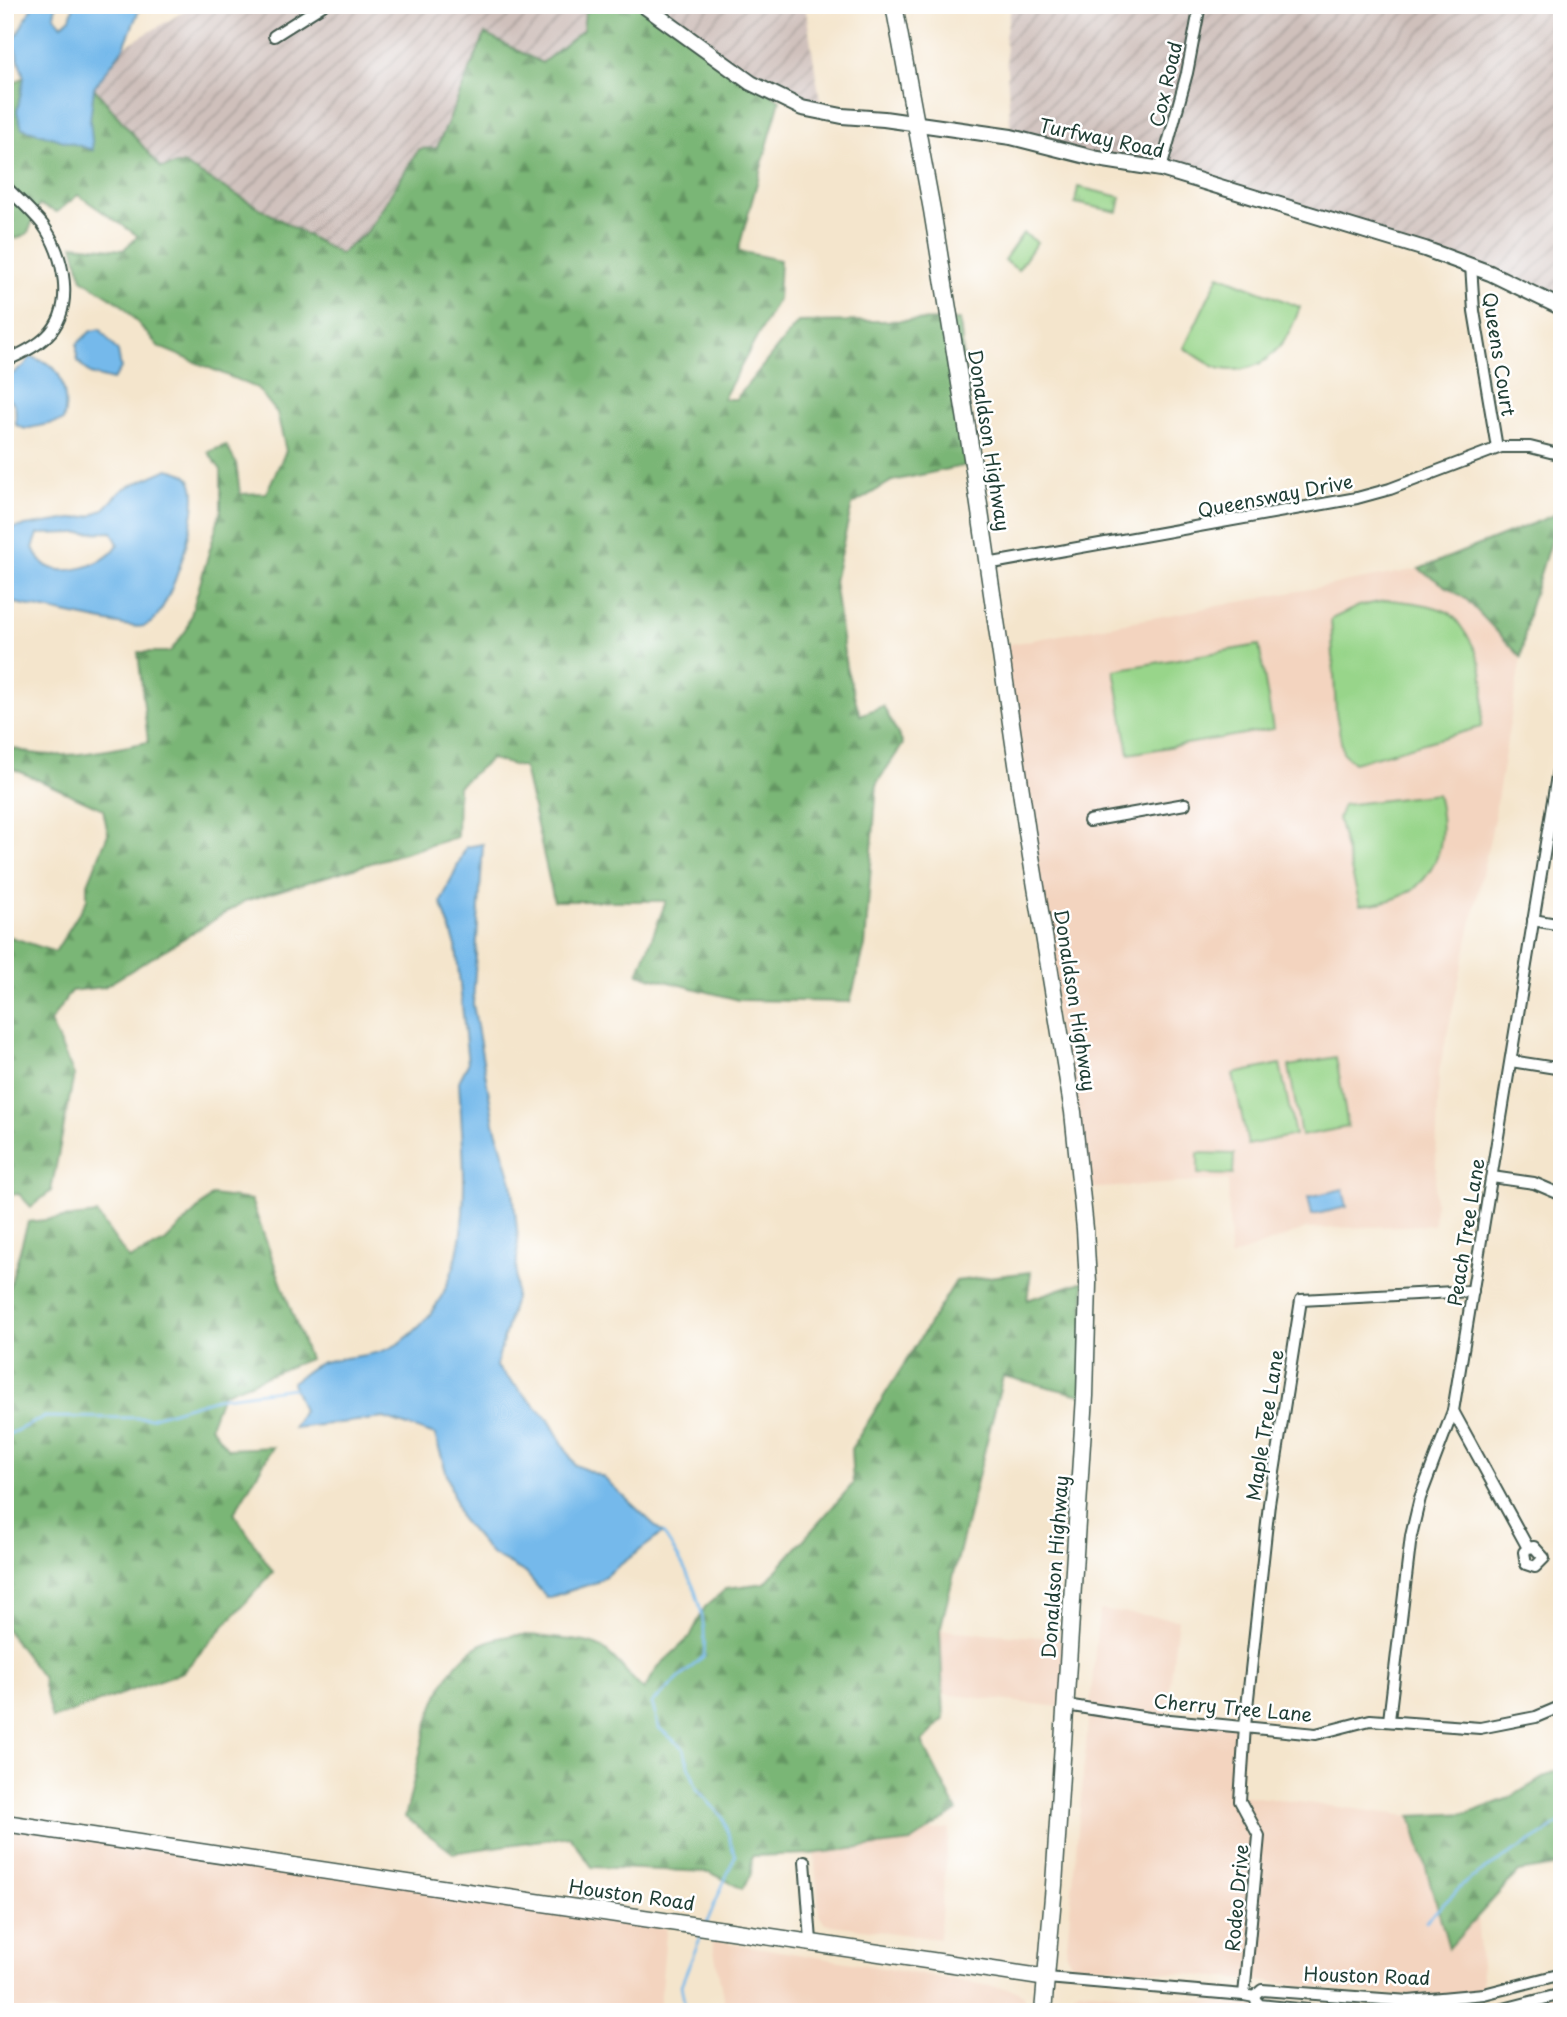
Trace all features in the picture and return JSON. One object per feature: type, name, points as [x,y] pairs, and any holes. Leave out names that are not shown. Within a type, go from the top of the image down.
[{"type":"main road","name":"Turfway Road","points":[[643,5],[725,66],[780,100],[822,113],[1011,137],[1098,159],[1161,169],[1471,265],[1562,308]]},
{"type":"main road","name":"Donaldson Highway","points":[[894,5],[932,210],[1073,1112],[1084,1216],[1087,1342],[1066,1705],[1043,2012]]},
{"type":"main road","name":"Houston Road","points":[[5,1823],[811,1941],[1046,1979]]},
{"type":"street","points":[[274,36],[323,5]]},
{"type":"street","name":"Cox Road","points":[[1161,169],[1187,73],[1200,5]]},
{"type":"street","points":[[5,186],[32,212],[52,240],[61,267],[64,290],[58,319],[48,336],[5,361]]},
{"type":"street","name":"Queens Court","points":[[1471,265],[1474,311],[1497,448]]},
{"type":"street","name":"Queensway Drive","points":[[987,564],[1357,498],[1390,489],[1497,448],[1530,446],[1562,455]]},
{"type":"street","name":"Peach Tree Lane","points":[[1389,1720],[1411,1536],[1420,1498],[1453,1411],[1533,920],[1557,803],[1562,745]]},
{"type":"street","points":[[1089,821],[1185,804]]},
{"type":"street","points":[[1533,920],[1562,925]]},
{"type":"street","points":[[1511,1061],[1562,1069]]},
{"type":"street","points":[[1492,1177],[1534,1183],[1562,1195]]},
{"type":"street","name":"Maple Tree Lane","points":[[1245,1726],[1269,1504],[1301,1300],[1474,1291]]},
{"type":"street","points":[[1453,1411],[1528,1548]]},
{"type":"street","name":"Cherry Tree Lane","points":[[1066,1705],[1149,1718],[1316,1734],[1370,1720],[1480,1728],[1536,1717],[1562,1706]]},
{"type":"street","name":"Rodeo Drive","points":[[1245,1726],[1240,1801],[1259,1836],[1249,1996]]},
{"type":"street","points":[[805,1861],[811,1941]]},
{"type":"street","name":"Houston Road","points":[[1046,1979],[1249,1996],[1262,1990],[1409,2007],[1484,1994],[1562,1974]]},
{"type":"street","points":[[1492,2012],[1562,1994]]},
{"type":"street","name":"Houston Road","points":[[1249,1996],[1259,2006],[1328,2012]]},
{"type":"shaded area","points":[[195,5],[586,5],[583,30],[542,63],[485,34],[437,148],[419,149],[368,231],[340,254],[276,218],[162,168],[94,88],[124,47]]},
{"type":"shaded area","points":[[643,5],[805,5],[822,113],[801,108]]},
{"type":"shaded area","points":[[1012,5],[1562,5],[1562,308],[1490,273],[1161,169],[1011,137],[1005,36]]},
{"type":"shaded area","points":[[1559,513],[1529,610],[1492,829],[1439,1071],[1434,1225],[1306,1229],[1230,1257],[1228,1180],[1082,1189],[1000,646],[1419,569]]},
{"type":"shaded area","points":[[1099,1610],[1178,1619],[1166,1719],[1245,1726],[1240,1795],[1411,1816],[1469,1813],[1483,1991],[1463,1996],[1397,1995],[1071,1963],[1066,1954]]},
{"type":"shaded area","points":[[940,1630],[1068,1639],[1061,1707],[925,1692]]},
{"type":"shaded area","points":[[5,1823],[667,1921],[659,2012],[5,2012]]},
{"type":"shaded area","points":[[949,1828],[939,1939],[825,1924],[819,1915],[814,1852]]},
{"type":"shaded area","points":[[712,1940],[1016,1990],[1024,1995],[1025,2012],[726,2012]]},
{"type":"shaded area","points":[[1562,1989],[1562,2012],[1431,2012],[1469,2010],[1542,1996]]},
{"type":"shaded area","points":[[1080,1990],[1348,2012],[1065,2012],[1067,2001],[1073,1993]]},
{"type":"green space","points":[[586,5],[643,5],[780,100],[738,251],[780,260],[778,299],[723,399],[736,399],[798,322],[960,320],[973,464],[892,481],[852,505],[834,581],[846,667],[860,715],[883,706],[903,744],[877,783],[865,946],[850,1002],[739,1000],[638,974],[666,901],[554,901],[524,768],[491,759],[458,786],[457,837],[245,901],[104,987],[71,991],[50,1022],[74,1075],[51,1191],[31,1207],[19,1194],[5,1195],[5,935],[55,952],[87,900],[87,886],[108,834],[103,809],[5,765],[5,745],[22,751],[58,755],[95,752],[148,742],[138,652],[170,652],[187,629],[221,510],[221,470],[208,452],[226,445],[236,463],[240,494],[266,493],[286,451],[277,413],[257,388],[159,347],[121,304],[82,279],[73,245],[123,250],[138,236],[78,195],[57,212],[39,205],[28,233],[17,239],[5,234],[5,88],[24,77],[17,112],[92,150],[90,120],[94,88],[161,168],[183,164],[340,254],[368,231],[419,149],[437,148],[485,34],[542,63],[583,30]]},
{"type":"green space","points":[[1078,187],[1121,197],[1118,212],[1075,203]]},
{"type":"green space","points":[[1023,233],[1037,242],[1018,270],[1004,260]]},
{"type":"green space","points":[[1219,275],[1300,307],[1282,344],[1263,362],[1237,370],[1222,369],[1184,348]]},
{"type":"green space","points":[[1559,513],[1529,610],[1521,657],[1467,600],[1419,569]]},
{"type":"green space","points":[[1389,600],[1434,607],[1448,612],[1456,619],[1476,652],[1483,675],[1481,727],[1354,763],[1343,753],[1336,713],[1331,619],[1359,606]]},
{"type":"green space","points":[[1259,645],[1273,729],[1129,754],[1114,670]]},
{"type":"green space","points":[[1437,794],[1441,837],[1430,872],[1418,885],[1403,895],[1383,902],[1360,905],[1338,818],[1343,805]]},
{"type":"green space","points":[[1336,1057],[1348,1127],[1301,1136],[1289,1066]]},
{"type":"green space","points":[[1280,1064],[1295,1135],[1248,1145],[1233,1074]]},
{"type":"green space","points":[[1198,1153],[1234,1154],[1233,1175],[1198,1174]]},
{"type":"green space","points":[[212,1195],[251,1200],[309,1359],[222,1394],[210,1426],[228,1449],[273,1447],[234,1513],[273,1572],[183,1672],[52,1719],[42,1677],[5,1628],[5,1291],[10,1285],[28,1222],[97,1214],[129,1259],[165,1242]]},
{"type":"green space","points":[[1031,1272],[1027,1300],[1084,1281],[1085,1396],[1003,1376],[940,1630],[944,1719],[922,1742],[957,1811],[911,1842],[809,1854],[752,1856],[751,1874],[742,1889],[710,1872],[592,1867],[570,1836],[453,1853],[405,1817],[429,1720],[440,1690],[456,1665],[478,1646],[508,1636],[579,1641],[604,1649],[644,1690],[658,1667],[690,1637],[705,1607],[727,1588],[765,1583],[853,1484],[851,1449],[956,1281]]},
{"type":"green space","points":[[1562,1767],[1562,1865],[1518,1872],[1449,1948],[1411,1816],[1469,1813],[1509,1798]]},
{"type":"water","points":[[33,5],[56,5],[54,16],[62,25],[70,18],[74,5],[145,5],[139,10],[124,47],[94,88],[90,120],[93,150],[22,128],[17,112],[24,77],[13,42]]},
{"type":"water","points":[[100,329],[118,352],[121,368],[113,380],[90,374],[77,360],[77,344],[91,331]]},
{"type":"water","points":[[31,356],[50,365],[60,377],[65,407],[63,421],[25,429],[16,425],[15,405],[5,396],[5,379],[24,366]]},
{"type":"water","points":[[168,469],[187,476],[194,493],[193,511],[183,556],[167,599],[149,624],[140,627],[123,625],[5,601],[5,529],[91,516],[105,508],[123,489]],"holes":[[[112,532],[118,544],[105,558],[72,570],[51,568],[33,548],[38,534]]]},
{"type":"water","points":[[483,844],[473,1004],[494,1123],[512,1182],[518,1239],[515,1298],[496,1366],[549,1420],[575,1465],[603,1477],[663,1533],[597,1582],[547,1598],[526,1573],[491,1554],[460,1518],[435,1435],[384,1418],[293,1428],[303,1411],[292,1382],[323,1362],[373,1354],[401,1342],[427,1318],[445,1289],[456,1257],[464,1186],[459,1081],[468,1064],[456,946],[441,902],[466,847]]},
{"type":"water","points":[[1343,1189],[1347,1207],[1312,1215],[1308,1197]]},
{"type":"waterway","points":[[5,1436],[45,1417],[150,1418],[216,1398],[294,1388]]},
{"type":"waterway","points":[[663,1533],[695,1591],[703,1621],[704,1656],[652,1703],[659,1728],[683,1748],[697,1789],[723,1818],[735,1856],[707,1922]]},
{"type":"waterway","points":[[1426,1921],[1467,1881],[1562,1822]]},
{"type":"waterway","points":[[686,2012],[681,1985],[703,1931]]}]
